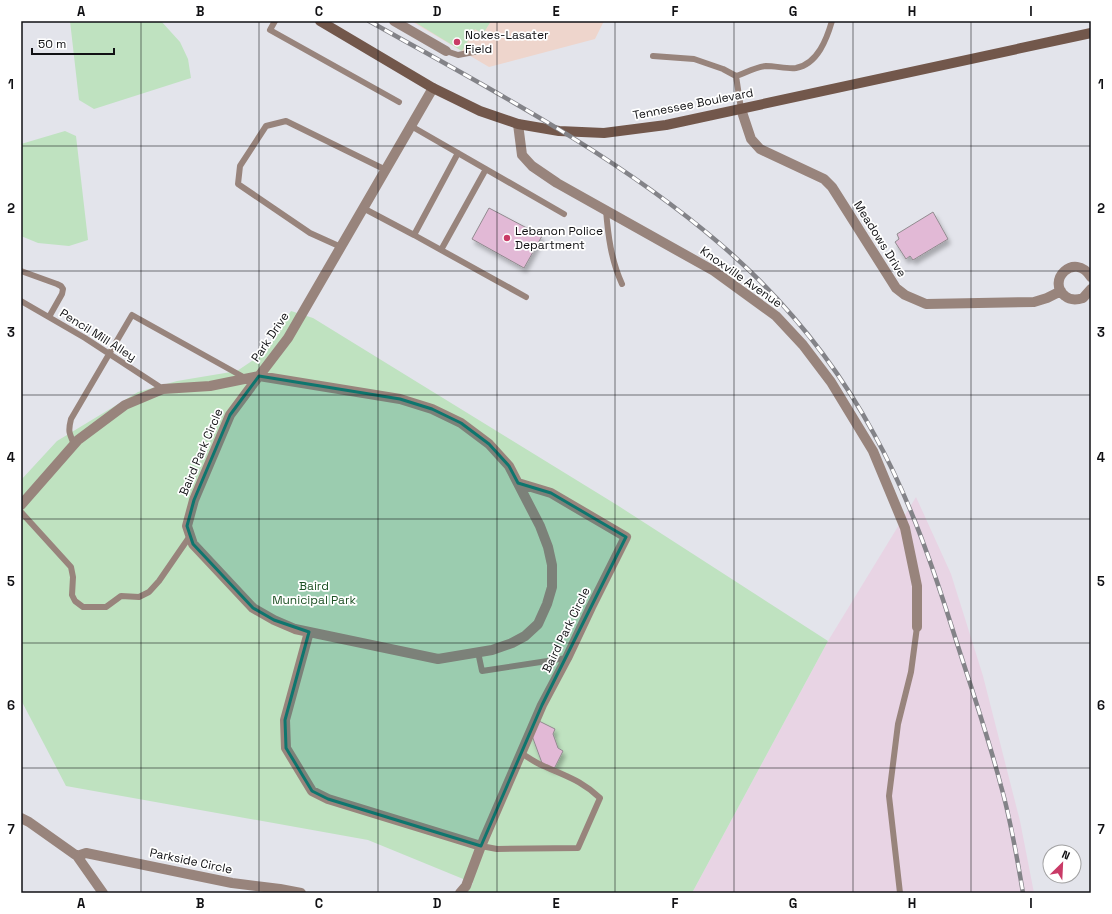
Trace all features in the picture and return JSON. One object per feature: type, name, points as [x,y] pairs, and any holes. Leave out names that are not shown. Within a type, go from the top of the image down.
[{"type":"street","name":"Tennessee Boulevard","points":[[320,21],[433,88],[480,111],[518,124],[559,131],[604,133],[666,125],[1091,33]]},
{"type":"street","points":[[394,21],[446,51]]},
{"type":"street","name":"Park Drive","points":[[21,505],[78,440],[125,405],[163,389],[210,386],[259,376],[288,338],[433,88]]},
{"type":"street","name":"Meadows Drive","points":[[741,109],[752,139],[760,150],[824,179],[832,187],[896,288],[905,295],[926,304],[1034,302],[1047,298],[1060,290]]},
{"type":"street","name":"Knoxville Avenue","points":[[518,124],[522,155],[532,166],[557,182],[714,271],[776,316],[803,346],[831,382],[873,451],[905,528],[917,586],[918,627]]},
{"type":"street","points":[[1091,277],[1087,271],[1074,266],[1063,272],[1060,276],[1059,282],[1060,290],[1064,295],[1078,300],[1086,296],[1091,289]]},
{"type":"street","points":[[190,536],[193,544],[253,608],[274,620],[295,629],[438,659],[492,650],[512,643],[525,636],[538,624],[547,604],[552,587],[552,565],[548,547],[540,526],[509,466],[489,444],[461,423],[432,409],[400,399],[259,376]]},
{"type":"street","name":"Baird Park Circle","points":[[190,536],[187,526],[194,500],[230,415],[259,376]]},
{"type":"street","name":"Baird Park Circle","points":[[460,893],[466,886],[481,846],[542,705],[568,658],[591,607],[626,537],[552,493],[518,483]]},
{"type":"street","points":[[309,632],[285,720],[285,734],[286,748],[312,791],[328,799],[481,846]]},
{"type":"street","points":[[21,818],[30,822],[77,856],[103,893]]},
{"type":"street","name":"Parkside Circle","points":[[77,856],[86,853],[232,883],[301,893]]},
{"type":"lane","points":[[275,21],[270,30],[399,102]]},
{"type":"lane","points":[[653,56],[694,58],[723,69],[736,76],[764,66],[797,68],[807,63],[817,54],[828,35],[832,21]]},
{"type":"lane","points":[[446,51],[458,55],[480,51]]},
{"type":"lane","points":[[736,76],[741,109]]},
{"type":"lane","points":[[341,247],[310,233],[238,184],[240,166],[266,126],[286,121],[386,170]]},
{"type":"lane","points":[[411,126],[564,214]]},
{"type":"lane","points":[[414,235],[458,153]]},
{"type":"lane","points":[[440,250],[486,169]]},
{"type":"lane","points":[[364,208],[526,298]]},
{"type":"lane","points":[[606,210],[608,237],[615,270],[622,284]]},
{"type":"lane","points":[[21,271],[57,284],[63,289],[62,294],[49,317]]},
{"type":"lane","name":"Pencil Mill Alley","points":[[21,301],[109,353],[163,389]]},
{"type":"lane","points":[[74,444],[69,434],[71,419],[132,315],[247,379]]},
{"type":"lane","points":[[21,512],[71,566],[73,577],[72,595],[75,601],[83,607],[106,607],[121,596],[139,597],[149,592],[159,581],[190,536]]},
{"type":"lane","points":[[900,893],[889,796],[898,724],[911,672],[918,627]]},
{"type":"lane","points":[[478,652],[482,671],[568,658]]},
{"type":"lane","points":[[481,846],[497,849],[578,848],[600,798],[589,788],[574,779],[545,767],[521,753]]},
{"type":"highlighted area","points":[[259,376],[400,399],[432,409],[461,423],[489,444],[509,466],[518,483],[551,493],[626,537],[542,705],[481,846],[328,799],[312,791],[286,748],[285,720],[309,632],[274,620],[253,608],[193,544],[187,526],[194,500],[230,415]]},
{"type":"shaded area","points":[[411,21],[604,21],[595,39],[489,67]]},
{"type":"shaded area","points":[[916,497],[951,574],[983,676],[1020,821],[1034,893],[692,893],[828,641]]},
{"type":"green space","points":[[70,21],[161,21],[180,42],[188,59],[191,78],[94,109],[79,100]]},
{"type":"green space","name":"Nokes-Lasater Field","points":[[413,21],[491,21],[483,34],[475,29],[462,51]]},
{"type":"green space","points":[[65,131],[76,136],[88,240],[69,246],[38,243],[21,236],[21,144]]},
{"type":"green space","name":"Baird Municipal Park","points":[[291,311],[313,318],[617,505],[828,641],[692,893],[467,893],[473,883],[368,840],[66,786],[21,700],[21,480],[57,441],[138,392],[177,381],[237,371],[264,353]]},
{"type":"building","name":"Lebanon Police Department","points":[[489,208],[542,236],[524,268],[472,239]]},
{"type":"building","points":[[933,212],[948,239],[913,260],[910,256],[906,259],[895,242],[899,239],[897,234]]},
{"type":"building","points":[[537,720],[555,729],[553,734],[558,748],[563,751],[554,769],[542,763],[531,733]]},
{"type":"railway","points":[[369,21],[505,97],[594,151],[637,180],[679,211],[742,263],[785,308],[824,356],[859,407],[874,434],[899,483],[920,534],[947,611],[996,767],[1011,826],[1023,893]]},
{"type":"place","name":"Nokes-Lasater Field","points":[[457,42]]},
{"type":"place","name":"Lebanon Police Department","points":[[507,238]]}]
